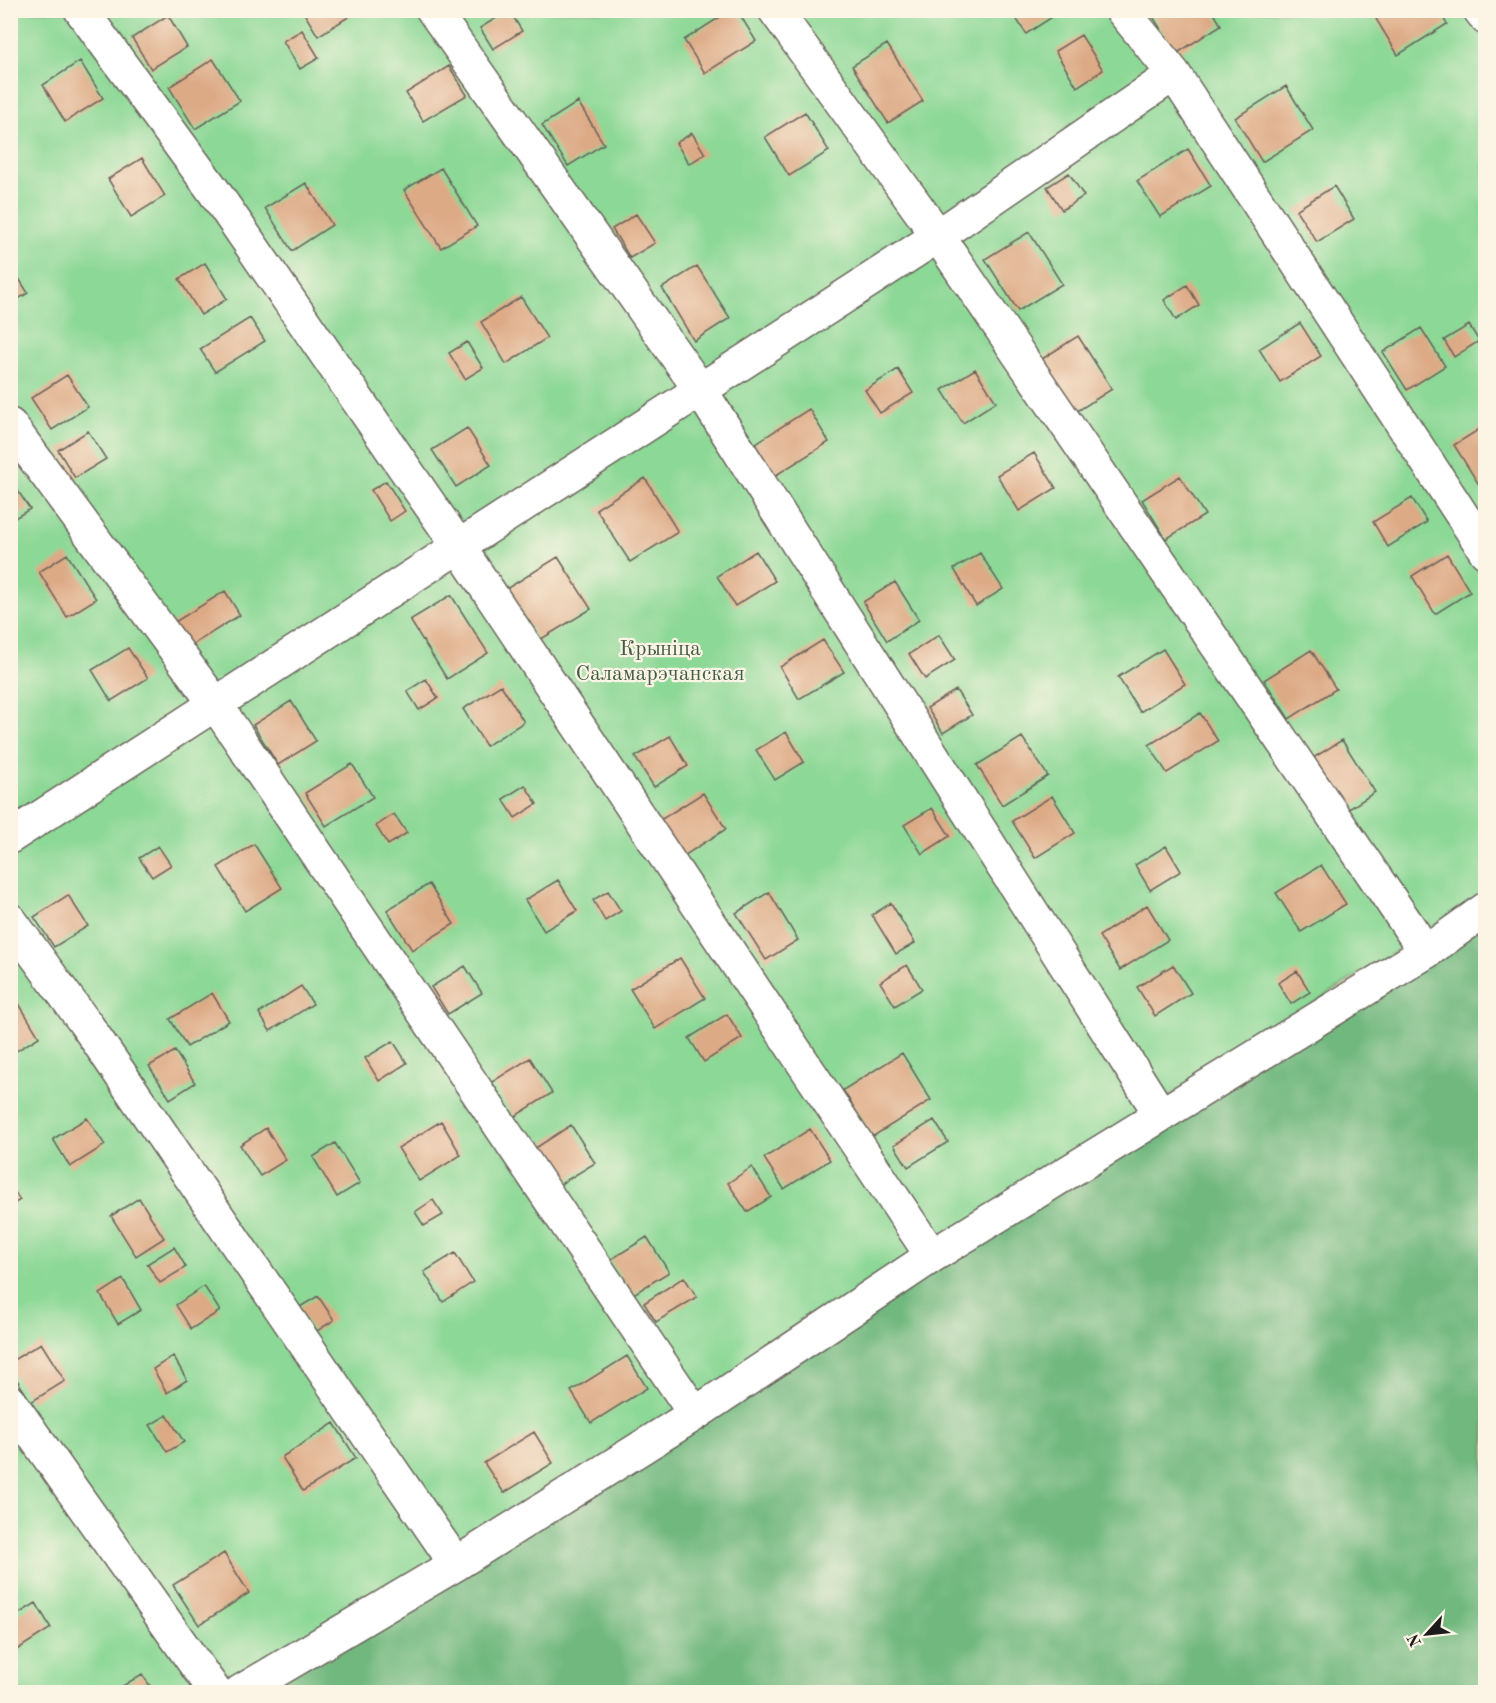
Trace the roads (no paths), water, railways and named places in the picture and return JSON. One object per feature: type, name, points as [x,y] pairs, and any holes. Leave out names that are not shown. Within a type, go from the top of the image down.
[{"type":"lane","points":[[81,10],[213,190],[459,547],[932,1256]]},
{"type":"lane","points":[[433,10],[701,391],[1161,1115]]},
{"type":"lane","points":[[775,10],[938,236],[1426,952]]},
{"type":"lane","points":[[1122,10],[1174,74],[1485,552]]},
{"type":"lane","points":[[1480,10],[1485,18]]},
{"type":"lane","points":[[10,837],[938,236],[1174,74]]},
{"type":"lane","points":[[10,425],[216,705],[695,1414]]},
{"type":"lane","points":[[240,1692],[456,1564],[695,1414],[932,1256],[1426,952],[1485,909]]},
{"type":"lane","points":[[10,920],[88,1027],[456,1564]]},
{"type":"lane","points":[[10,1402],[215,1692]]},
{"type":"park label","name":"Крыніца Саламарэчанская","points":[[660,660]]}]
